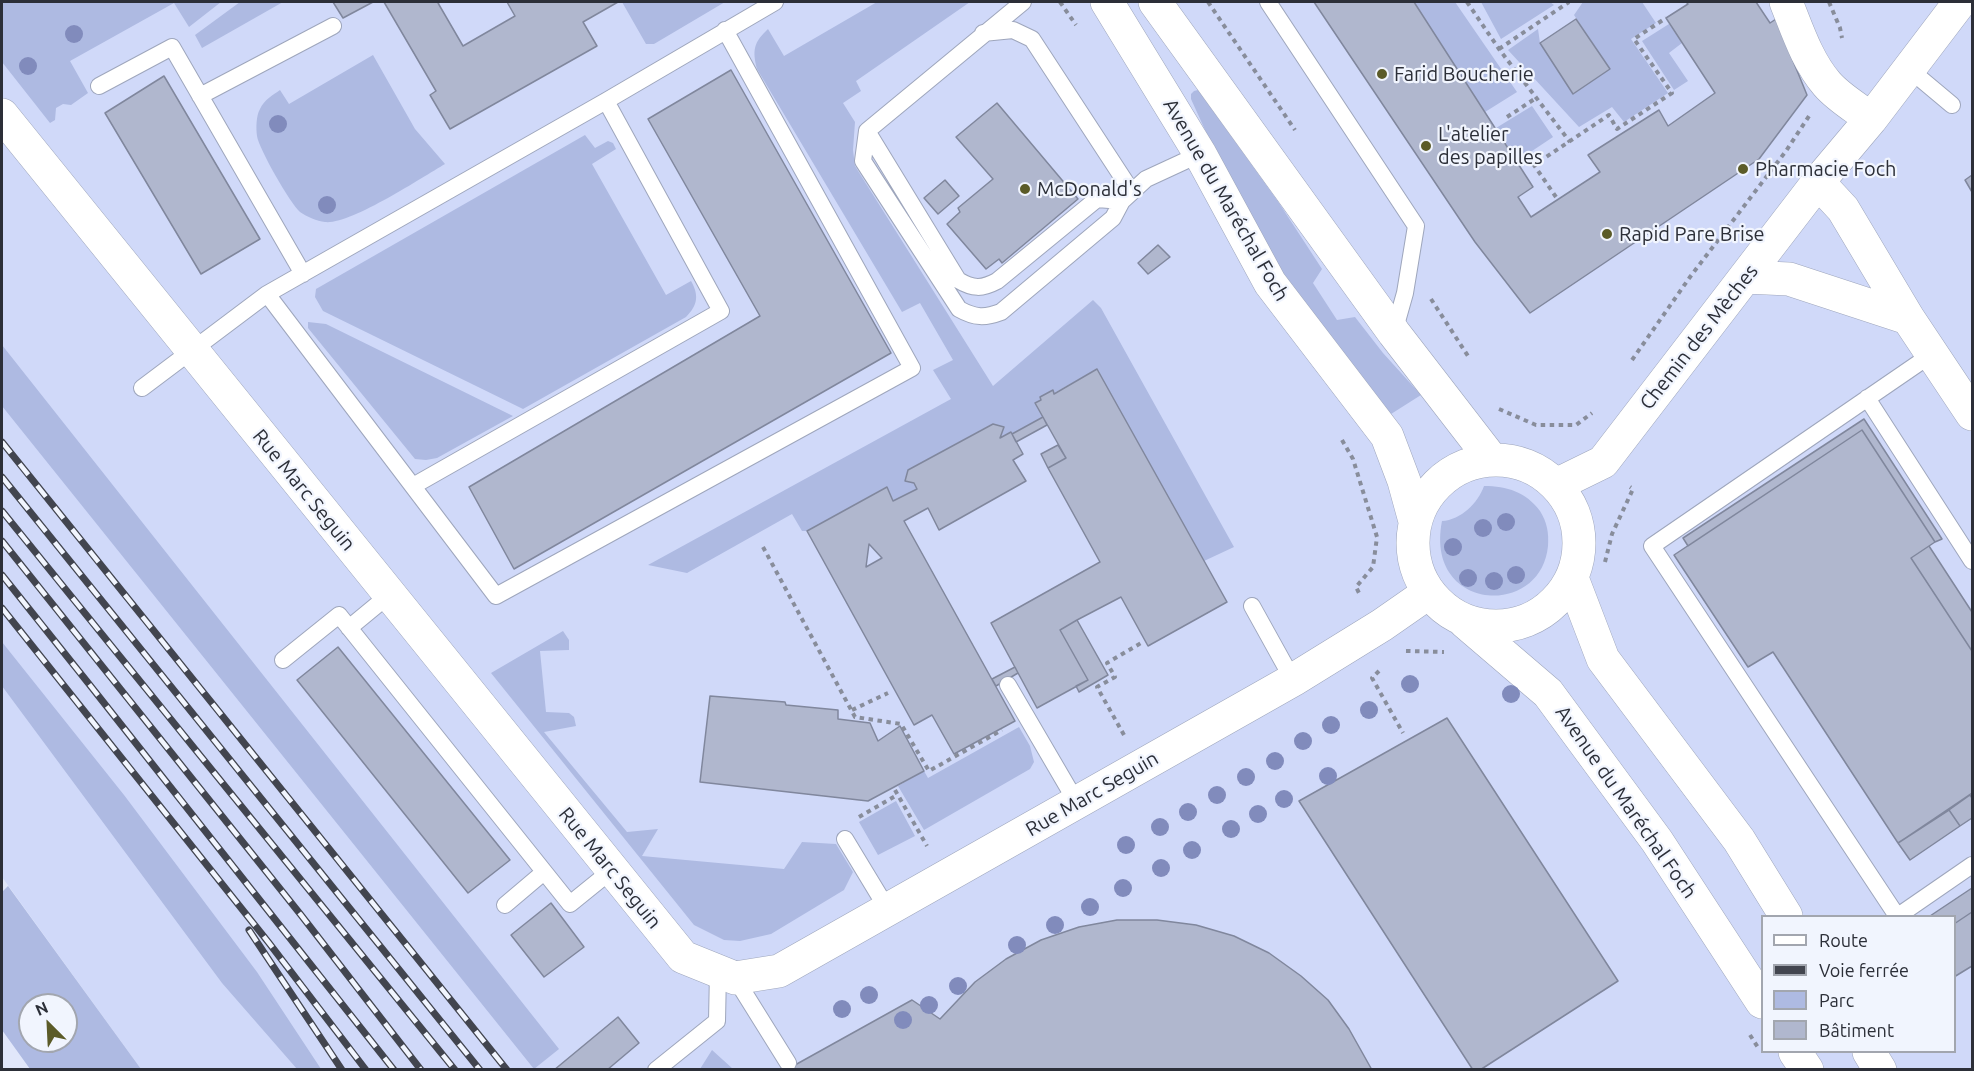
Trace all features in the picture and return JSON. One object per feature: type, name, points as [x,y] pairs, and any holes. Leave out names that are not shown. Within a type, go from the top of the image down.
[{"type":"street","name":"Avenue du Maréchal Foch","points":[[1107,2],[1200,154],[1270,283],[1387,436],[1404,481],[1415,521]]},
{"type":"street","points":[[1155,2],[1394,333],[1492,460]]},
{"type":"street","points":[[1786,2],[1803,45],[1828,86],[1871,119]]},
{"type":"street","name":"Chemin des Mèches","points":[[1556,485],[1603,462],[1818,182],[1871,119],[1960,2]]},
{"type":"street","name":"Rue Marc Seguin","points":[[2,116],[683,957],[726,975],[779,971],[1293,680],[1383,625],[1428,593]]},
{"type":"street","points":[[1818,182],[1843,209],[1908,318],[1972,414]]},
{"type":"street","points":[[1745,277],[1789,279],[1908,318]]},
{"type":"street","points":[[1492,460],[1516,462],[1527,466],[1538,471],[1556,485],[1570,505],[1579,528],[1579,554],[1572,578],[1558,599],[1539,615],[1515,625],[1490,627],[1465,622],[1444,610],[1428,593],[1416,571],[1412,546],[1415,521],[1424,497],[1443,478],[1466,465],[1492,460]]},
{"type":"street","points":[[1572,578],[1603,659],[1738,840],[1785,915]]},
{"type":"street","name":"Avenue du Maréchal Foch","points":[[1465,622],[1548,693],[1657,841],[1761,1000]]},
{"type":"street","points":[[1796,1053],[1807,1070]]},
{"type":"street","points":[[1870,1053],[1880,1070]]},
{"type":"lane","points":[[142,388],[267,294],[775,2]]},
{"type":"lane","points":[[1023,2],[867,131],[863,161],[959,309],[971,316],[986,318],[1001,312],[1113,218],[1127,196],[1146,179],[1200,154]]},
{"type":"lane","points":[[1268,2],[1416,226],[1405,293],[1394,333]]},
{"type":"lane","points":[[200,96],[333,26]]},
{"type":"lane","points":[[267,294],[496,596],[912,368],[725,30]]},
{"type":"lane","points":[[983,33],[1013,30],[1032,39],[1127,196]]},
{"type":"lane","points":[[99,86],[172,46],[303,274]]},
{"type":"lane","points":[[1909,69],[1953,105]]},
{"type":"lane","points":[[413,486],[721,311],[606,101]]},
{"type":"lane","points":[[867,131],[958,280],[971,288],[987,287],[997,281],[1097,199],[1127,196]]},
{"type":"lane","points":[[1896,915],[1652,546],[1932,354]]},
{"type":"lane","points":[[1867,398],[1972,561]]},
{"type":"lane","points":[[349,628],[389,595]]},
{"type":"lane","points":[[1252,606],[1293,680]]},
{"type":"lane","points":[[283,660],[339,615],[570,904],[612,870]]},
{"type":"lane","points":[[1008,685],[1077,803]]},
{"type":"lane","points":[[845,839],[888,910]]},
{"type":"lane","points":[[1898,915],[1972,865]]},
{"type":"lane","points":[[505,905],[544,872]]},
{"type":"lane","points":[[726,975],[788,1063]]},
{"type":"lane","points":[[656,1070],[717,1021],[726,975]]},
{"type":"path","points":[[1060,2],[1074,22]]},
{"type":"path","points":[[1467,2],[1499,49],[1570,142]]},
{"type":"path","points":[[1499,49],[1569,2]]},
{"type":"path","points":[[1556,197],[1534,165],[1609,115],[1617,129],[1672,93],[1635,39],[1666,18]]},
{"type":"path","points":[[1627,369],[1690,277],[1786,151],[1828,86]]},
{"type":"path","points":[[1507,117],[1536,98]]},
{"type":"path","points":[[1430,297],[1468,356]]},
{"type":"path","points":[[1497,407],[1536,425],[1576,425],[1599,408]]},
{"type":"path","points":[[1576,425],[1580,430]]},
{"type":"path","points":[[1353,459],[1377,537],[1373,567],[1356,588],[1360,595]]},
{"type":"path","points":[[1604,567],[1612,534],[1633,489]]},
{"type":"path","points":[[763,547],[855,717],[901,724],[929,771],[1026,716]]},
{"type":"path","points":[[1141,643],[1107,663],[1115,677],[1097,687],[1141,766]]},
{"type":"path","points":[[1380,670],[1372,678],[1402,733]]},
{"type":"path","points":[[852,710],[888,693]]},
{"type":"path","points":[[858,818],[896,792],[946,878]]},
{"type":"shaded area","points":[[2,2],[1972,2],[1972,1069],[141,1069],[2,877]]},
{"type":"green space","points":[[2,2],[221,2],[189,27],[174,3],[70,61],[88,93],[71,105],[63,104],[56,108],[55,120],[50,123],[2,62]]},
{"type":"green space","points":[[240,2],[283,2],[202,48],[195,35]]},
{"type":"green space","points":[[622,2],[725,2],[654,44],[646,44]]},
{"type":"green space","points":[[877,2],[970,2],[856,81],[861,91],[843,103],[855,122],[853,150],[855,166],[993,386],[1093,300],[1101,308],[1234,547],[1204,561],[1097,369],[1054,393],[1053,391],[1040,397],[1043,417],[1012,434],[1011,432],[1000,438],[992,424],[908,470],[905,481],[914,483],[917,489],[893,501],[886,487],[807,531],[802,531],[792,514],[687,573],[648,565],[951,399],[933,370],[953,360],[920,303],[902,312],[757,69],[755,62],[755,47],[768,29],[784,56]]},
{"type":"green space","points":[[1414,2],[1455,2],[1517,92],[1485,112]]},
{"type":"green space","points":[[1481,2],[1550,2],[1554,5],[1501,39]]},
{"type":"green space","points":[[1583,2],[1642,2],[1656,23],[1631,39],[1668,93],[1624,122],[1612,107],[1579,127],[1508,50],[1538,29],[1540,43],[1573,94],[1610,69],[1574,15]]},
{"type":"green space","points":[[1669,24],[1682,43],[1669,53],[1688,81],[1674,90],[1642,41]]},
{"type":"green space","points":[[373,55],[415,129],[445,164],[368,209],[336,221],[315,220],[295,207],[269,163],[257,136],[259,112],[266,100],[280,90],[289,104]]},
{"type":"green space","points":[[1198,90],[1279,203],[1322,269],[1313,283],[1337,320],[1355,317],[1383,353],[1421,395],[1391,414],[1280,274],[1220,163],[1191,99],[1191,94]]},
{"type":"green space","points":[[1532,106],[1553,137],[1517,161],[1496,128]]},
{"type":"green space","points":[[585,135],[595,148],[608,141],[613,143],[616,149],[592,164],[666,295],[691,281],[696,300],[686,317],[523,409],[323,311],[315,297],[316,289]]},
{"type":"green space","points":[[308,322],[326,324],[513,416],[437,458],[415,459],[308,328]]},
{"type":"green space","points":[[2,345],[559,1049],[534,1069],[2,406]]},
{"type":"green space","points":[[1484,486],[1515,491],[1529,499],[1540,511],[1547,528],[1548,546],[1541,570],[1526,586],[1507,594],[1486,595],[1466,588],[1450,574],[1441,551],[1442,521],[1456,518],[1468,509],[1478,499]]},
{"type":"green space","points":[[563,631],[569,640],[569,650],[540,651],[546,712],[569,713],[574,717],[576,726],[544,732],[627,832],[658,829],[642,856],[784,869],[802,842],[836,844],[853,872],[844,890],[771,934],[740,941],[724,940],[694,925],[491,673]]},
{"type":"green space","points":[[2,642],[124,795],[257,972],[321,1069],[297,1069],[222,983],[2,686]]},
{"type":"green space","points":[[1019,727],[1030,746],[1034,762],[1030,769],[924,830],[898,786],[924,771],[928,778]]},
{"type":"green space","points":[[896,801],[915,836],[878,855],[859,822]]},
{"type":"green space","points":[[8,886],[141,1069],[30,1069],[19,1053],[78,1053],[78,993],[18,993],[18,1052],[2,1030],[2,892]]},
{"type":"green space","points":[[712,1050],[733,1069],[700,1069]]},
{"type":"building","points":[[333,2],[373,2],[343,18]]},
{"type":"building","points":[[384,2],[440,2],[438,3],[463,46],[515,16],[507,2],[618,2],[583,22],[597,46],[450,129],[430,95],[436,91]]},
{"type":"building","points":[[1314,2],[1414,2],[1533,187],[1518,197],[1531,217],[1600,172],[1588,155],[1659,110],[1668,126],[1715,93],[1666,18],[1688,4],[1686,2],[1756,2],[1770,23],[1776,19],[1807,95],[1759,159],[1530,313],[1475,242]]},
{"type":"building","points":[[1576,19],[1610,69],[1573,94],[1540,43]]},
{"type":"building","points":[[731,70],[891,353],[514,569],[469,487],[760,316],[648,119]]},
{"type":"building","points":[[164,76],[260,239],[201,274],[105,113]]},
{"type":"building","name":"McDonald's","points":[[997,103],[1078,199],[1002,263],[999,259],[986,269],[947,224],[960,212],[958,208],[993,179],[956,137]]},
{"type":"building","points":[[1972,175],[1972,192],[1965,180]]},
{"type":"building","points":[[945,180],[959,196],[938,214],[924,198]]},
{"type":"building","points":[[1158,245],[1170,257],[1148,274],[1138,263]]},
{"type":"building","points":[[1097,369],[1227,602],[1148,646],[1121,597],[1077,620],[1060,630],[1088,680],[1037,708],[991,623],[1100,562],[1048,468],[1066,458],[1035,403],[1041,400],[1040,397],[1053,390],[1054,394]]},
{"type":"building","points":[[1043,417],[1047,425],[1016,442],[1012,434]]},
{"type":"building","points":[[1864,419],[1942,539],[1935,542],[1862,430],[1688,546],[1683,538]]},
{"type":"building","points":[[993,424],[1004,427],[1000,438],[1011,432],[1023,454],[1013,460],[1026,481],[939,530],[928,508],[904,521],[1015,721],[954,754],[932,715],[914,725],[807,531],[887,487],[893,501],[917,489],[914,483],[905,481],[908,470]],"holes":[[[869,544],[882,558],[866,567]]]},
{"type":"building","points":[[1862,430],[1935,542],[1911,558],[1972,651],[1972,793],[1898,843],[1773,652],[1748,667],[1674,555]]},
{"type":"building","points":[[1058,445],[1066,458],[1048,468],[1041,454]]},
{"type":"building","points":[[1929,546],[1972,612],[1972,651],[1911,558]]},
{"type":"building","points":[[1077,620],[1108,675],[1079,692],[1076,686],[1088,680],[1060,630]]},
{"type":"building","points":[[338,647],[510,860],[468,893],[297,680]]},
{"type":"building","points":[[1015,667],[1018,673],[996,686],[992,679]]},
{"type":"building","points":[[710,696],[785,702],[786,705],[838,710],[838,719],[870,723],[878,741],[900,726],[924,771],[868,801],[700,782]]},
{"type":"building","points":[[1447,718],[1618,981],[1480,1070],[1473,1070],[1299,801]]},
{"type":"building","points":[[1970,795],[1972,818],[1960,826],[1949,810]]},
{"type":"building","points":[[1949,810],[1960,826],[1910,860],[1898,843]]},
{"type":"building","points":[[1972,888],[1972,912],[1956,923],[1956,915],[1932,915]]},
{"type":"building","points":[[551,903],[584,947],[544,977],[511,935]]},
{"type":"building","points":[[1972,912],[1972,966],[1956,976],[1956,923]]},
{"type":"building","points":[[1117,920],[1157,920],[1196,925],[1234,936],[1269,953],[1301,976],[1328,1000],[1349,1029],[1372,1070],[786,1070],[912,1000],[940,1019],[975,982],[1006,959],[1041,940],[1079,927]]},
{"type":"building","points":[[618,1017],[639,1043],[607,1070],[554,1070]]},
{"type":"railway","points":[[2,442],[507,1070]]},
{"type":"railway","points":[[2,477],[480,1070]]},
{"type":"railway","points":[[2,511],[455,1070]]},
{"type":"railway","points":[[2,541],[301,915],[421,1070]]},
{"type":"railway","points":[[2,575],[394,1070]]},
{"type":"railway","points":[[2,608],[269,943],[366,1070]]},
{"type":"railway","points":[[249,930],[342,1070]]},
{"type":"place","name":"Farid Boucherie","points":[[1382,74]]},
{"type":"place","name":"L'atelier des papilles","points":[[1426,146]]},
{"type":"place","name":"Pharmacie Foch","points":[[1743,169]]},
{"type":"place","name":"McDonald's","points":[[1025,189]]},
{"type":"place","name":"Rapid Pare Brise","points":[[1607,234]]}]
